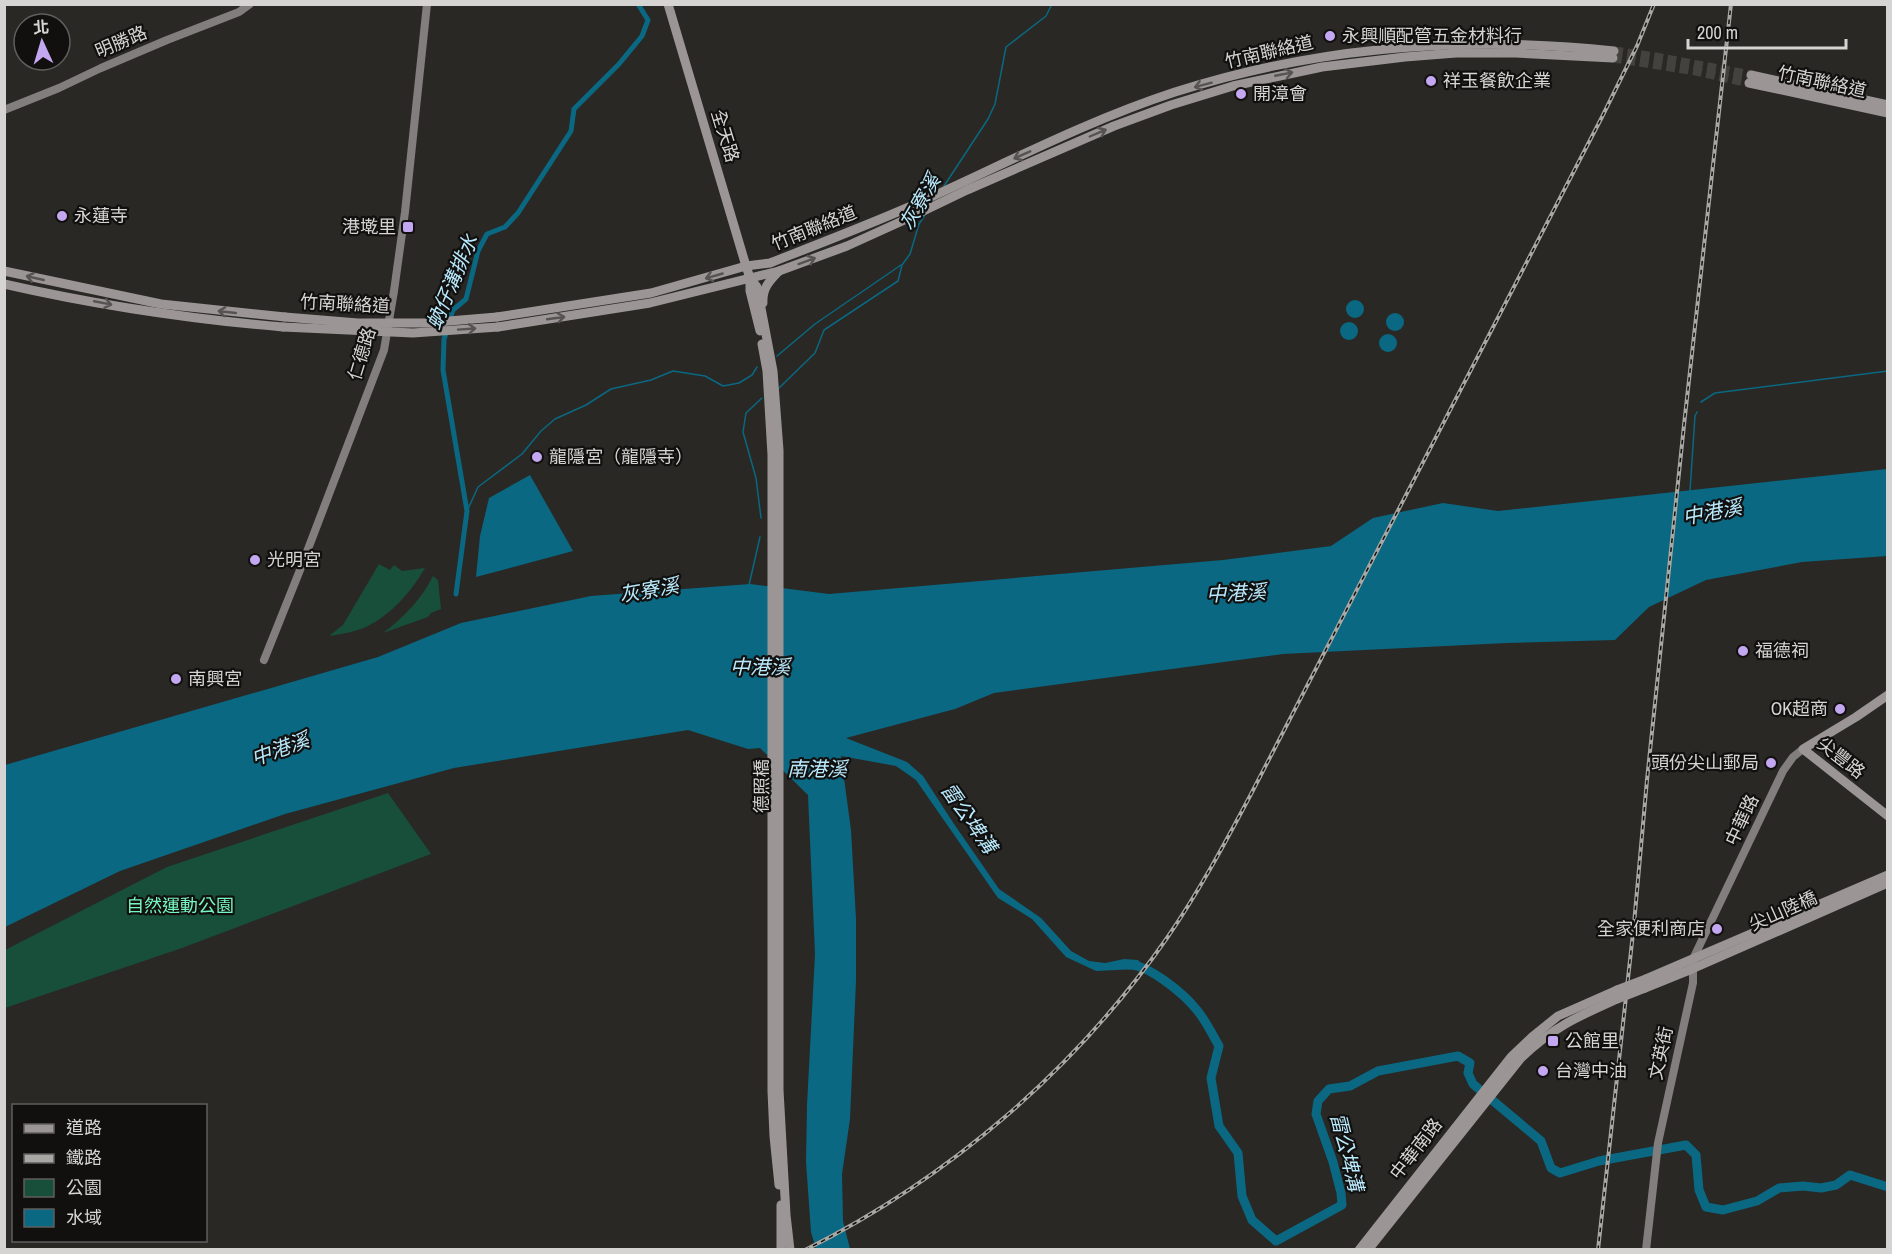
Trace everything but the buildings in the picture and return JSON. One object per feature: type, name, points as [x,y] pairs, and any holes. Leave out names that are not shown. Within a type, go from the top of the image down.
[{"type":"main road","name":"全天路","points":[[668,4],[750,278],[750,291],[762,324]]},
{"type":"main road","name":"竹南聯絡道","points":[[4,284],[127,308],[221,321],[498,322],[650,303],[779,271],[847,246],[911,217],[966,185],[1075,132],[1147,102],[1262,69],[1365,50],[1453,44],[1540,45],[1614,55]]},
{"type":"main road","name":"竹南聯絡道","points":[[1887,105],[1750,79],[1887,113]]},
{"type":"main road","name":"竹南聯絡道","points":[[498,322],[651,293],[746,266],[770,263],[966,185]]},
{"type":"main road","name":"竹南聯絡道","points":[[4,271],[161,304],[284,322]]},
{"type":"main road","points":[[762,324],[763,293],[769,281],[779,271]]},
{"type":"main road","name":"德照橋","points":[[762,324],[772,455],[772,1091],[774,1136],[791,1250]]},
{"type":"main road","name":"中華路","points":[[1803,749],[1887,695]]},
{"type":"main road","name":"尖豐路","points":[[1803,749],[1887,816]]},
{"type":"main road","name":"尖山陸橋","points":[[1693,964],[1887,875]]},
{"type":"main road","name":"尖山陸橋","points":[[1693,964],[1887,883]]},
{"type":"main road","points":[[1481,1100],[1524,1050],[1558,1016],[1693,964]]},
{"type":"main road","name":"中華南路","points":[[1359,1250],[1481,1100]]},
{"type":"main road","name":"中華南路","points":[[1368,1250],[1481,1100]]},
{"type":"main road","points":[[782,1250],[784,1207]]},
{"type":"street","name":"明勝路","points":[[4,110],[239,12],[250,4]]},
{"type":"street","name":"仁德路","points":[[264,660],[384,350],[405,212],[427,4]]},
{"type":"street","name":"中華路","points":[[1693,964],[1783,771],[1793,757],[1803,749]]},
{"type":"street","name":"文英街","points":[[1646,1250],[1658,1143],[1693,984],[1693,964]]},
{"type":"green space","points":[[379,564],[390,570],[394,565],[402,571],[425,568],[407,594],[384,616],[362,629],[329,636],[343,625]]},
{"type":"green space","points":[[433,576],[438,580],[441,609],[431,613],[428,617],[383,633],[411,608]]},
{"type":"green space","name":"自然運動公園","points":[[388,793],[431,854],[182,948],[5,1008],[5,950],[167,867]]},
{"type":"water","points":[[1351,300],[1359,300],[1364,305],[1362,316],[1351,318],[1346,313],[1346,305]]},
{"type":"water","points":[[1391,313],[1399,313],[1404,318],[1402,329],[1391,331],[1386,326],[1386,318]]},
{"type":"water","points":[[1345,322],[1353,322],[1358,327],[1356,338],[1345,340],[1340,335],[1340,327]]},
{"type":"water","points":[[1384,334],[1392,334],[1397,339],[1395,350],[1384,352],[1379,347],[1379,339]]},
{"type":"water","name":"中港溪","points":[[1887,469],[1887,556],[1802,562],[1706,580],[1649,607],[1615,640],[1283,654],[994,693],[955,709],[846,738],[907,762],[923,776],[999,889],[1041,918],[1071,951],[1089,961],[1105,963],[1124,959],[1138,960],[1143,965],[1138,969],[1096,971],[1066,957],[1032,919],[998,898],[916,780],[896,766],[841,756],[851,830],[856,919],[856,981],[850,1119],[842,1174],[843,1221],[850,1249],[816,1249],[811,1232],[806,1162],[815,954],[808,795],[760,748],[748,749],[688,730],[454,768],[285,814],[120,871],[5,927],[5,765],[378,657],[461,623],[591,596],[750,584],[829,594],[1223,560],[1331,546],[1373,518],[1443,503],[1498,511]]},
{"type":"water","points":[[530,475],[573,551],[476,577],[480,536],[489,498]]},
{"type":"waterway","name":"蚋仔溝排水","points":[[449,322],[453,310],[466,299],[478,251],[487,234],[505,227],[518,213],[571,131],[574,109],[619,64],[642,36],[648,20],[638,4]]},
{"type":"waterway","name":"灰寮溪","points":[[944,186],[988,119],[995,104],[1006,47],[1046,16],[1052,4]]},
{"type":"waterway","name":"灰寮溪","points":[[779,388],[815,353],[824,330],[898,281],[902,265],[910,254],[919,224],[925,215]]},
{"type":"waterway","points":[[777,356],[815,324],[901,265]]},
{"type":"waterway","name":"蚋仔溝排水","points":[[447,331],[444,339],[443,370],[467,511],[456,594]]},
{"type":"waterway","points":[[467,511],[478,487],[522,454],[541,431],[555,419],[586,405],[611,389],[651,380],[673,371],[705,376],[723,386],[739,383],[752,375],[757,367]]},
{"type":"waterway","points":[[1701,402],[1715,393],[1888,371]]},
{"type":"waterway","name":"灰寮溪","points":[[761,518],[756,478],[743,432],[746,413],[762,398]]},
{"type":"waterway","points":[[1690,491],[1697,412]]},
{"type":"waterway","name":"灰寮溪","points":[[749,585],[760,537]]},
{"type":"waterway","name":"雷公埤溝","points":[[1129,965],[1146,969],[1183,996],[1202,1017],[1219,1046],[1211,1078],[1219,1126],[1238,1153],[1242,1196],[1252,1220],[1276,1241],[1342,1205],[1333,1162],[1316,1114],[1318,1101],[1329,1089],[1350,1086],[1378,1071],[1458,1056],[1470,1063],[1468,1073],[1473,1084],[1541,1141],[1551,1168],[1560,1173],[1599,1161],[1686,1145],[1696,1155],[1699,1190],[1706,1207],[1723,1210],[1757,1201],[1779,1188],[1803,1186],[1821,1188],[1836,1185],[1850,1175],[1888,1187]]},
{"type":"tunnel","points":[[1614,51],[1751,75]]},
{"type":"tunnel","points":[[1613,58],[1696,71],[1749,83]]},
{"type":"railway","points":[[805,1250],[909,1189],[959,1154],[1005,1116],[1050,1076],[1092,1032],[1167,938],[1200,886],[1250,796],[1602,117],[1637,46],[1654,4]]},
{"type":"railway","points":[[1598,1250],[1634,924],[1684,425],[1731,4]]},
{"type":"place","name":"永興順配管五金材料行","points":[[1330,36]]},
{"type":"place","name":"祥玉餐飲企業","points":[[1431,81]]},
{"type":"place","name":"開漳會","points":[[1241,94]]},
{"type":"place","name":"永蓮寺","points":[[62,216]]},
{"type":"place","name":"港墘里","points":[[408,227]]},
{"type":"place","name":"龍隱宮（龍隱寺）","points":[[537,457]]},
{"type":"place","name":"光明宮","points":[[255,560]]},
{"type":"place","name":"福德祠","points":[[1743,651]]},
{"type":"place","name":"南興宮","points":[[176,679]]},
{"type":"place","name":"OK超商","points":[[1840,709]]},
{"type":"place","name":"頭份尖山郵局","points":[[1771,763]]},
{"type":"place","name":"全家便利商店","points":[[1717,929]]},
{"type":"place","name":"公館里","points":[[1553,1041]]},
{"type":"place","name":"台灣中油","points":[[1543,1071]]},
{"type":"water label","name":"南港溪","points":[[817,769]]}]
